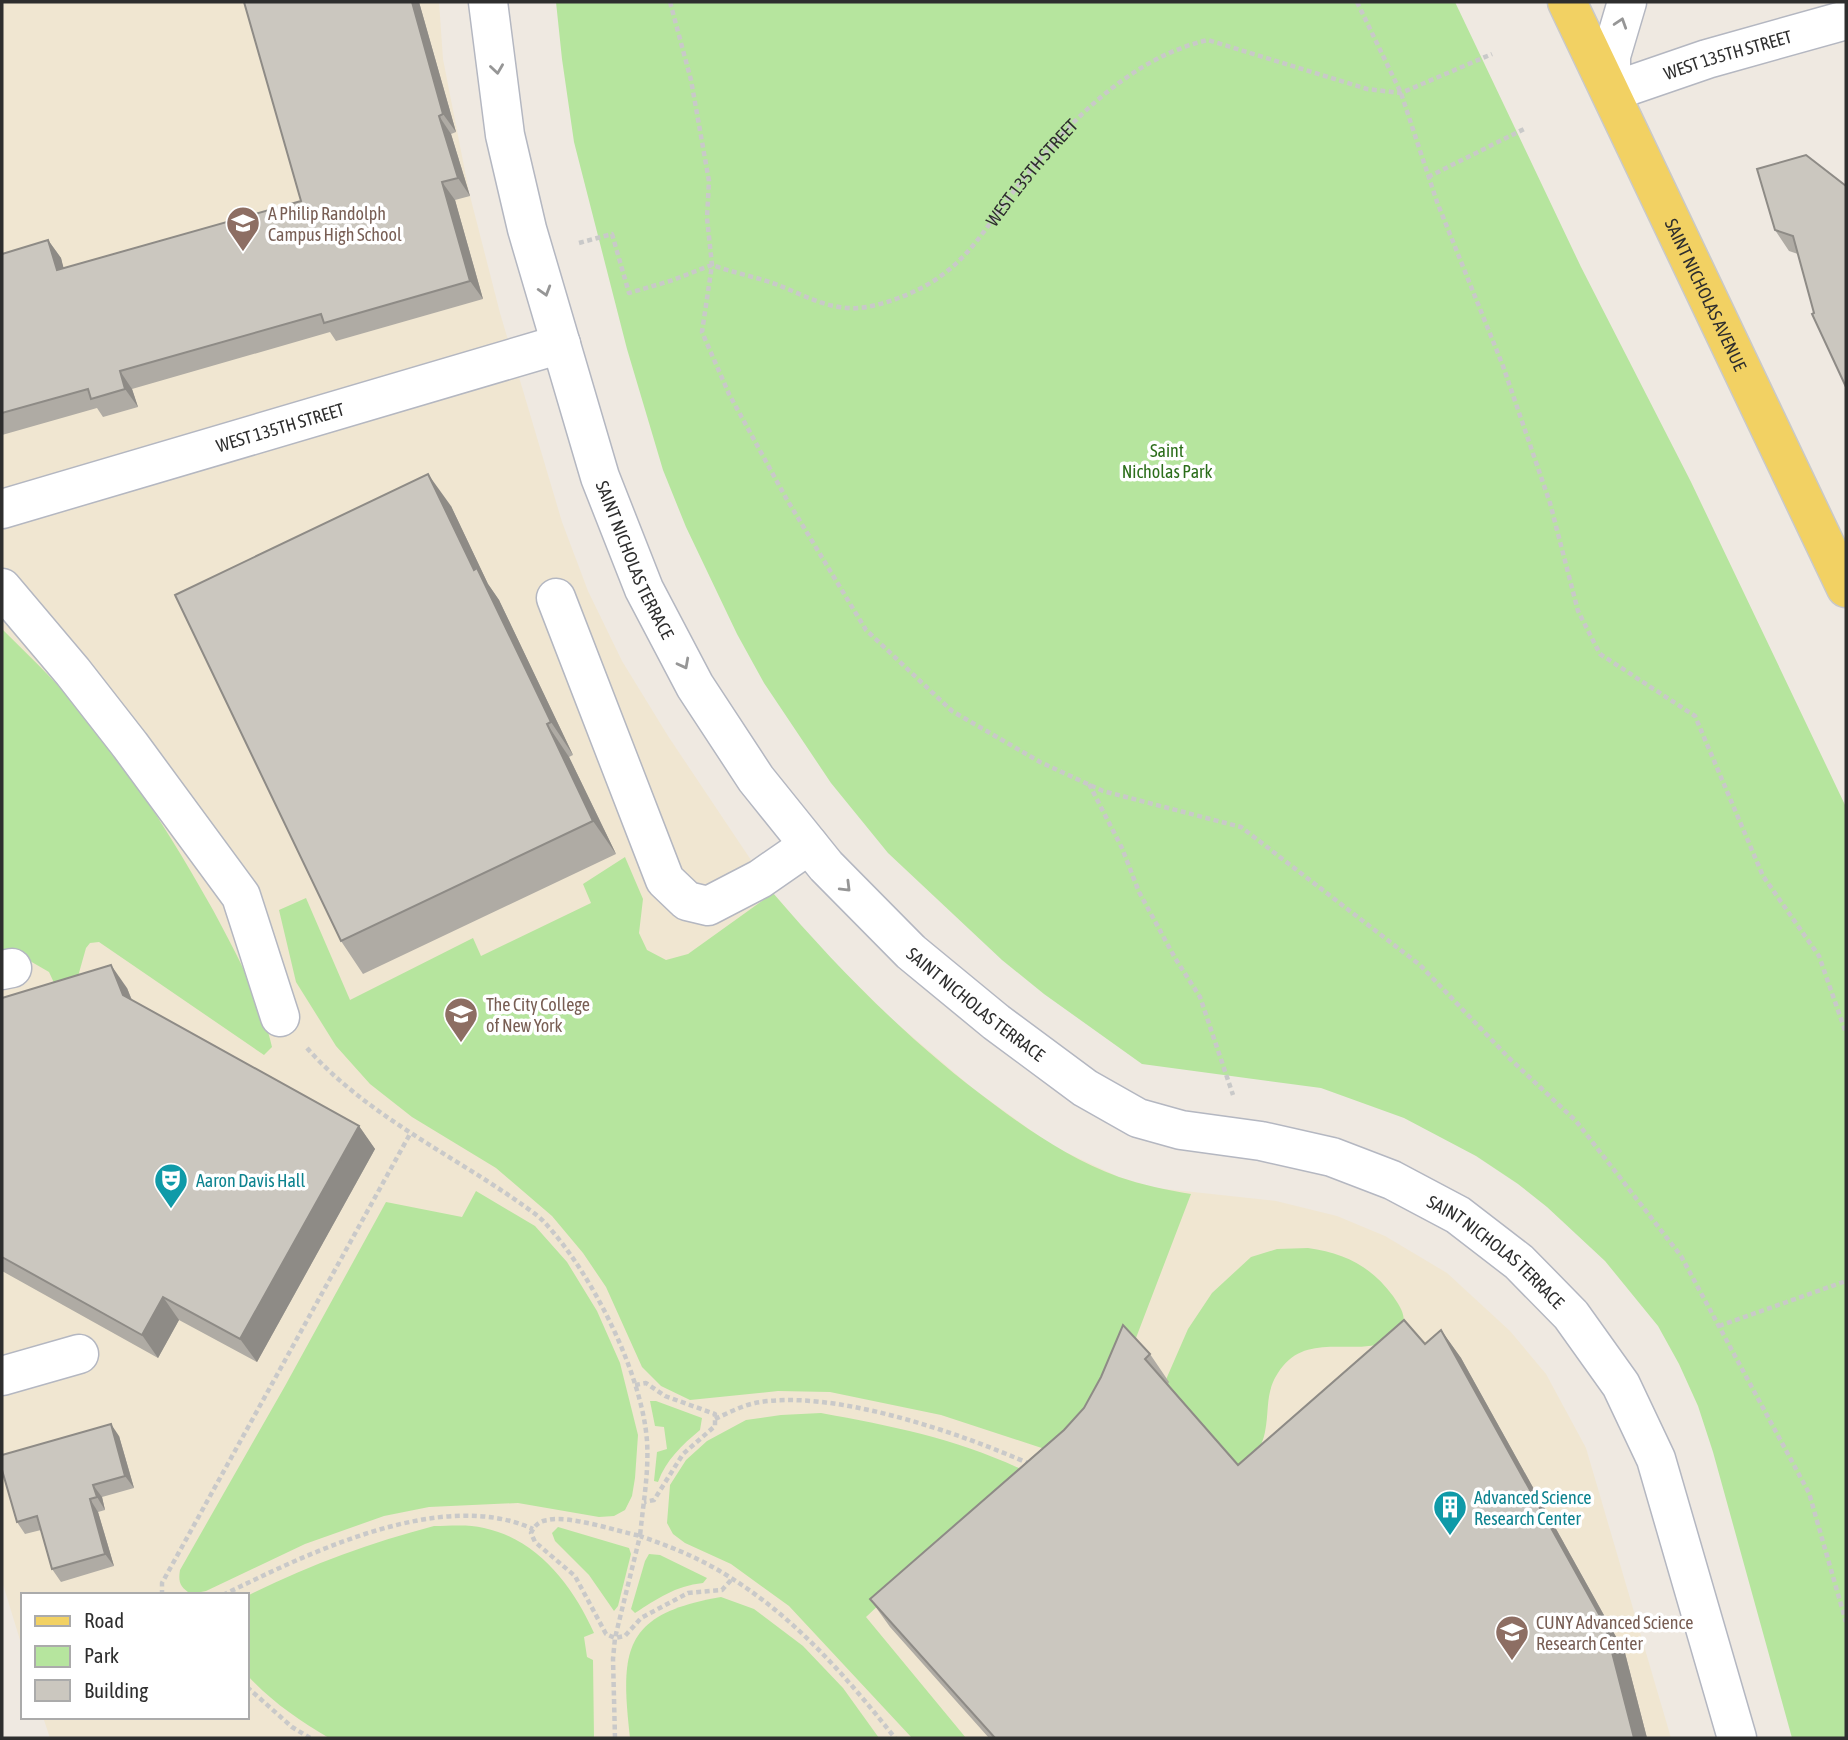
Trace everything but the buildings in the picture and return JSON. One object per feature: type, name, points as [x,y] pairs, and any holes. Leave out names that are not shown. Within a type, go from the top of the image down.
[{"type":"main road","name":"SAINT NICHOLAS AVENUE","points":[[1567,2],[1846,588]]},
{"type":"street","name":"SAINT NICHOLAS TERRACE","points":[[488,2],[505,135],[527,229],[600,477],[644,589],[695,686],[756,779],[826,866],[911,952],[996,1022],[1084,1088],[1138,1118],[1181,1130],[1261,1141],[1332,1157],[1392,1180],[1458,1215],[1519,1262],[1571,1315],[1621,1385],[1656,1459],[1737,1738]]},
{"type":"street","points":[[1611,92],[1611,56],[1627,2]]},
{"type":"street","name":"WEST 135TH STREET","points":[[1611,92],[1707,59],[1846,20]]},
{"type":"street","name":"WEST 135TH STREET","points":[[2,509],[561,344]]},
{"type":"street","points":[[2,588],[130,745],[241,896],[280,1017]]},
{"type":"street","points":[[556,598],[665,880],[687,901],[708,906],[760,879],[809,845]]},
{"type":"street","points":[[2,1376],[79,1353]]},
{"type":"path","points":[[670,2],[691,80],[709,181],[707,218],[712,265],[702,332],[729,394],[786,498],[866,630],[952,711],[1040,762],[1103,791],[1241,827],[1420,965],[1509,1058],[1576,1121],[1681,1256],[1810,1493],[1846,1622]]},
{"type":"path","points":[[1357,2],[1401,93],[1428,177],[1507,379],[1550,503],[1578,611],[1600,654],[1695,716],[1763,876],[1819,956],[1846,1033]]},
{"type":"path","name":"WEST 135TH STREET","points":[[712,265],[776,284],[820,302],[849,308],[878,305],[905,296],[934,282],[960,262],[988,230],[1021,182],[1101,97],[1126,76],[1189,44],[1208,40],[1367,89],[1401,93]]},
{"type":"path","points":[[1401,93],[1492,54]]},
{"type":"path","points":[[1428,177],[1526,128]]},
{"type":"path","points":[[579,243],[612,234],[629,293],[712,265]]},
{"type":"path","points":[[1089,784],[1122,848],[1139,892],[1200,997],[1225,1068],[1245,1139]]},
{"type":"path","points":[[280,1017],[321,1064],[410,1134],[482,1177],[544,1221],[573,1259],[601,1306],[629,1364],[647,1439],[648,1481],[640,1536],[615,1639],[615,1738]]},
{"type":"path","points":[[162,1593],[162,1583],[410,1134]]},
{"type":"path","points":[[1719,1326],[1846,1281]]},
{"type":"path","points":[[635,1385],[646,1383],[665,1396],[715,1414],[715,1426],[683,1454],[654,1500],[644,1502]]},
{"type":"path","points":[[715,1419],[753,1404],[784,1400],[824,1404],[894,1416],[990,1446],[1032,1464]]},
{"type":"path","points":[[227,1593],[307,1556],[387,1528],[431,1517],[484,1516],[533,1529]]},
{"type":"path","points":[[733,1579],[722,1590],[688,1593],[641,1618],[625,1636],[615,1639],[606,1634],[575,1576],[535,1542],[531,1533],[536,1524],[560,1519],[640,1536],[698,1559],[733,1579],[765,1602],[807,1638],[850,1682],[895,1738]]},
{"type":"path","points":[[248,1688],[292,1727],[310,1738]]},
{"type":"shaded area","name":"The City College of New York","points":[[2,2],[439,2],[443,59],[469,192],[500,313],[562,522],[588,591],[622,661],[668,736],[773,893],[823,951],[893,1020],[975,1090],[1053,1146],[1119,1177],[1156,1188],[1276,1201],[1337,1216],[1385,1236],[1447,1273],[1510,1331],[1546,1374],[1586,1448],[1671,1738],[50,1738],[44,1719],[248,1719],[248,1593],[21,1593],[21,1643],[2,1581]]},
{"type":"green space","name":"Saint Nicholas Park","points":[[556,2],[1455,2],[1581,267],[1691,482],[1846,807],[1846,1738],[1792,1738],[1698,1406],[1658,1326],[1605,1261],[1518,1184],[1476,1156],[1404,1118],[1321,1088],[1142,1064],[1044,994],[1002,960],[888,853],[831,783],[764,683],[737,634],[686,527],[663,470],[627,349],[574,142]]},
{"type":"green space","points":[[2,629],[51,678],[97,731],[178,849],[222,926],[255,994],[272,1047],[264,1055],[99,942],[90,943],[86,948],[73,994],[61,998],[49,972],[11,950],[2,949]]},
{"type":"green space","points":[[625,857],[643,899],[639,933],[647,950],[666,960],[688,954],[773,893],[824,950],[906,1032],[964,1082],[1010,1116],[1054,1146],[1102,1170],[1137,1182],[1191,1194],[1131,1351],[1069,1457],[941,1415],[830,1392],[778,1391],[690,1400],[661,1386],[642,1367],[606,1287],[583,1253],[552,1216],[496,1168],[412,1117],[370,1084],[336,1046],[296,982],[279,910],[306,898],[350,1000],[473,938],[481,956],[591,903],[583,884]]},
{"type":"green space","points":[[476,1191],[535,1226],[567,1262],[597,1311],[620,1363],[638,1435],[632,1496],[625,1510],[614,1516],[599,1517],[518,1503],[429,1507],[384,1516],[305,1544],[206,1591],[190,1593],[181,1584],[180,1570],[386,1202],[462,1217]]},
{"type":"green space","points":[[1308,1248],[1345,1257],[1376,1277],[1401,1309],[1404,1317],[1403,1331],[1389,1341],[1376,1345],[1320,1348],[1306,1350],[1294,1356],[1283,1366],[1273,1383],[1264,1437],[1245,1470],[1157,1422],[1161,1391],[1188,1329],[1212,1293],[1251,1257],[1277,1249]]},
{"type":"green space","points":[[650,1401],[702,1418],[700,1430],[675,1453],[658,1482],[654,1481],[657,1452],[667,1449],[664,1427],[655,1426]]},
{"type":"green space","points":[[821,1413],[949,1442],[1023,1470],[866,1617],[966,1738],[912,1738],[789,1606],[731,1564],[685,1543],[673,1534],[667,1523],[670,1485],[686,1460],[707,1441],[746,1420]]},
{"type":"green space","points":[[434,1526],[472,1526],[521,1542],[551,1567],[575,1598],[594,1633],[584,1637],[587,1657],[593,1660],[594,1738],[329,1738],[285,1709],[248,1676],[248,1596],[339,1556]]},
{"type":"green space","points":[[558,1527],[629,1548],[631,1554],[618,1606],[614,1611],[589,1575],[555,1541],[552,1533]]},
{"type":"green space","points":[[649,1554],[660,1555],[707,1578],[703,1583],[667,1594],[635,1613],[631,1609]]},
{"type":"green space","points":[[721,1597],[754,1609],[803,1646],[843,1688],[879,1738],[630,1738],[626,1681],[635,1640],[647,1626],[664,1614],[689,1604]]},
{"type":"place","name":"A Philip Randolph Campus High School","points":[[243,253]]},
{"type":"place","name":"The City College of New York","points":[[461,1044]]},
{"type":"place","name":"Aaron Davis Hall","points":[[171,1210]]},
{"type":"place","name":"Advanced Science Research Center","points":[[1450,1537]]},
{"type":"place","name":"CUNY Advanced Science Research Center","points":[[1512,1662]]}]
